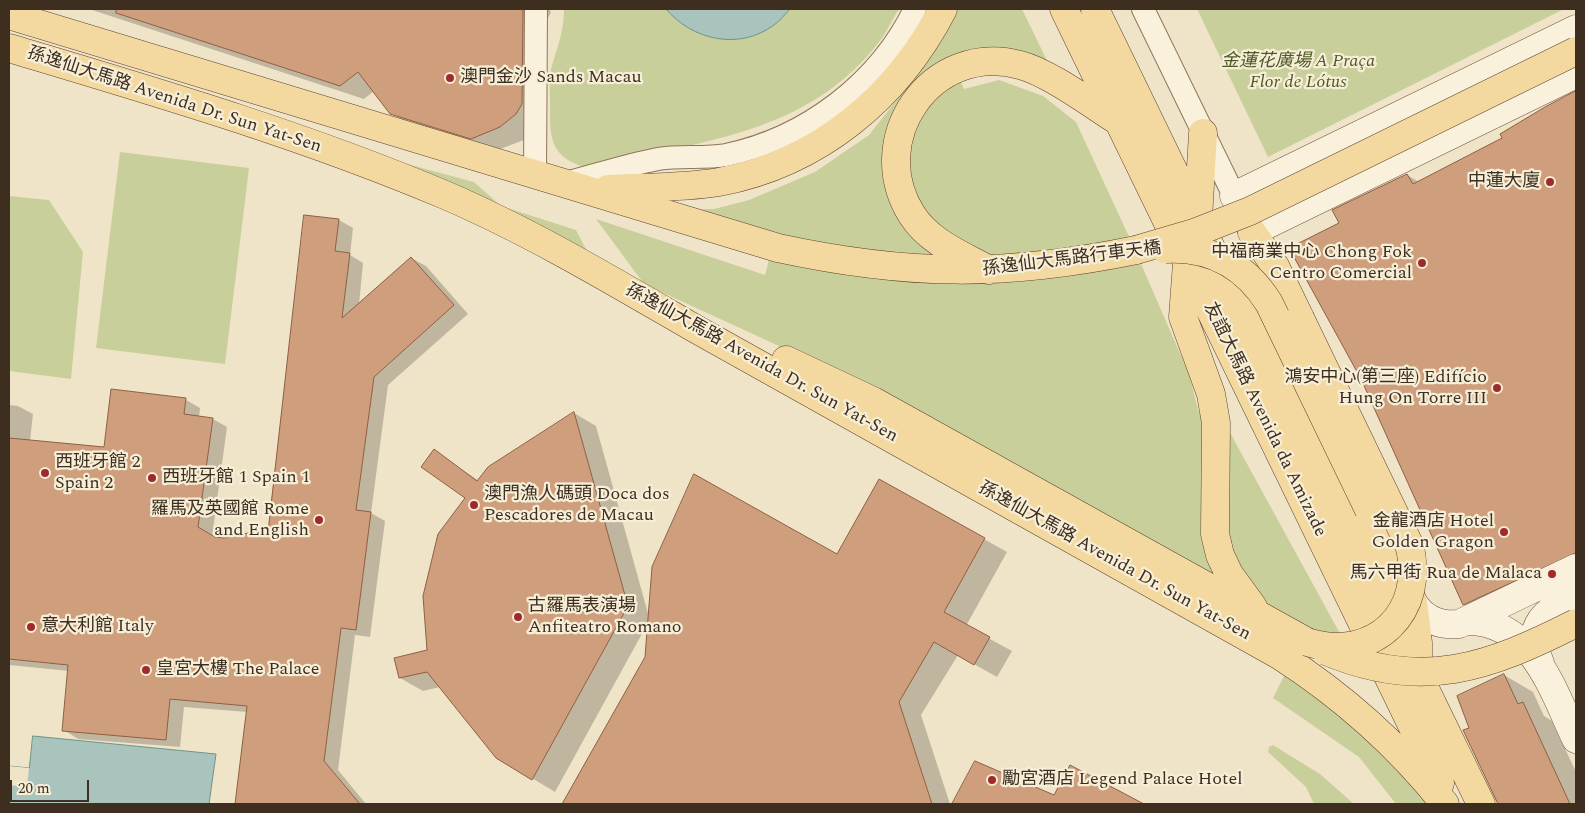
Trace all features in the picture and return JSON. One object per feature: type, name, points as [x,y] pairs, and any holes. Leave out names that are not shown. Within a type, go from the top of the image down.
[{"type":"main road","points":[[578,186],[694,185],[742,176],[789,160],[832,137],[889,89],[919,50],[943,9]]},
{"type":"main road","name":"友誼大馬路 Avenida da Amizade","points":[[1064,9],[1450,804]]},
{"type":"main road","name":"友誼大馬路 Avenida da Amizade","points":[[1095,9],[1481,804]]},
{"type":"main road","name":"孫逸仙大馬路 Avenida Dr. Sun Yat-Sen","points":[[9,15],[778,248]]},
{"type":"main road","name":"孫逸仙大馬路 Avenida Dr. Sun Yat-Sen","points":[[9,48],[220,111],[348,157],[445,195],[497,219],[604,275],[694,328],[1279,655],[1326,687],[1369,722],[1409,762],[1445,804]]},
{"type":"main road","points":[[1136,250],[1194,233],[1250,211],[1576,52]]},
{"type":"main road","points":[[988,270],[936,240],[913,217],[900,188],[896,173],[897,141],[902,126],[918,98],[929,86],[956,69],[971,64],[996,62],[1020,65],[1050,79],[1118,121]]},
{"type":"main road","points":[[1198,221],[1203,133]]},
{"type":"main road","points":[[1252,232],[1275,266],[1409,544],[1414,569],[1413,582],[1405,606],[1398,617],[1380,634],[1369,641],[1344,647],[1307,642]]},
{"type":"main road","name":"孫逸仙大馬路行車天橋","points":[[778,248],[837,261],[896,268],[988,270],[1077,262],[1136,250],[1179,248],[1214,255],[1231,263],[1259,287],[1269,303],[1413,602]]},
{"type":"main road","points":[[1187,263],[1183,317],[1211,394],[1216,423],[1215,534],[1220,555],[1228,574],[1254,608],[1271,622]]},
{"type":"main road","points":[[604,275],[873,401],[1307,642],[1337,655],[1373,666],[1410,671],[1449,670],[1504,657],[1576,623]]},
{"type":"main road","points":[[1413,602],[1418,643],[1418,674]]},
{"type":"street","points":[[535,174],[536,9]]},
{"type":"street","points":[[578,186],[660,159],[704,158],[726,155],[789,134],[827,111],[861,83],[890,49],[915,9]]},
{"type":"street","points":[[1143,9],[1252,232],[1576,74]]},
{"type":"street","points":[[1234,196],[1576,29]]},
{"type":"street","points":[[1276,175],[1275,193],[1286,208],[1294,212]]},
{"type":"street","points":[[1413,602],[1425,616],[1438,623],[1452,625],[1469,621],[1576,568]]},
{"type":"street","points":[[1576,595],[1546,612],[1538,625],[1535,646],[1541,666],[1576,739]]},
{"type":"street","points":[[1469,621],[1492,625],[1512,634],[1528,648],[1541,666]]},
{"type":"green space","points":[[564,9],[899,9],[882,38],[853,71],[820,96],[785,116],[747,130],[708,141],[585,167],[573,163],[557,150],[551,133],[550,73],[561,32]]},
{"type":"green space","points":[[956,9],[1022,9],[1054,75],[954,66],[964,89],[999,80],[1043,96],[1076,122],[1189,374],[1199,413],[1228,429],[1349,650],[879,392],[644,284],[596,219],[765,275],[773,244],[666,210],[714,209],[749,200],[815,172],[869,135],[920,70]]},
{"type":"green space","name":"金蓮花廣場 A Praça Flor de Lótus","points":[[1197,9],[1564,9],[1268,157]]},
{"type":"green space","points":[[120,152],[249,168],[225,364],[96,348]]},
{"type":"green space","points":[[381,157],[474,182],[501,206],[576,230],[588,253]]},
{"type":"green space","points":[[9,196],[49,200],[83,252],[71,379],[9,371]]},
{"type":"green space","points":[[1287,670],[1366,734],[1435,804],[1396,804],[1359,757],[1273,698]]},
{"type":"green space","points":[[1273,745],[1320,774],[1354,804],[1314,804],[1306,787],[1268,752],[1269,747]]},
{"type":"water","points":[[666,9],[790,9],[776,23],[760,33],[746,38],[731,40],[702,35],[677,20]]},
{"type":"water","points":[[33,736],[216,754],[209,804],[9,804],[9,766],[29,768]]},
{"type":"pier","points":[[9,766],[29,768],[27,787],[9,785]]},
{"type":"building","name":"澳門金沙 Sands Macau","points":[[117,9],[523,9],[522,104],[516,114],[500,127],[471,139],[390,114],[358,72],[340,86],[116,13]]},
{"type":"building","points":[[1576,91],[1576,553],[1463,605],[1361,379],[1289,248],[1339,223],[1332,210],[1407,174],[1413,184],[1502,138],[1500,134]]},
{"type":"building","points":[[304,215],[339,219],[335,251],[350,253],[342,318],[411,257],[454,305],[374,377],[356,510],[371,512],[356,630],[341,628],[324,761],[360,804],[235,804],[247,706],[170,699],[166,740],[62,731],[68,665],[9,659],[9,438],[104,447],[111,389],[186,398],[184,414],[213,418],[198,527],[215,537],[224,538],[268,529]]},
{"type":"building","name":"古羅馬表演場 Anfiteatro Romano","points":[[574,412],[628,606],[532,780],[496,758],[427,672],[399,678],[394,658],[427,650],[423,596],[438,534],[465,498],[421,467],[434,449],[477,481],[488,467]]},
{"type":"building","points":[[694,474],[837,554],[879,479],[985,538],[944,612],[990,637],[974,665],[934,642],[899,702],[932,804],[562,804],[645,657],[652,567]]},
{"type":"building","points":[[1504,674],[1518,704],[1523,702],[1570,804],[1498,804],[1463,730],[1469,728],[1457,696]]},
{"type":"building","name":"勵宮酒店 Legend Palace Hotel","points":[[975,761],[1054,795],[1070,765],[1144,804],[952,804]]},
{"type":"place","name":"澳門金沙 Sands Macau","points":[[450,78]]},
{"type":"place","name":"中蓮大廈","points":[[1550,182]]},
{"type":"place","name":"中福商業中心 Chong Fok Centro Comercial","points":[[1422,263]]},
{"type":"place","name":"鴻安中心(第三座) Edifício Hung On Torre III","points":[[1497,388]]},
{"type":"place","name":"西班牙館 2 Spain 2","points":[[45,473]]},
{"type":"place","name":"西班牙館 1 Spain 1","points":[[152,478]]},
{"type":"place","name":"澳門漁人碼頭 Doca dos Pescadores de Macau","points":[[474,505]]},
{"type":"place","name":"羅馬及英國館 Rome and English","points":[[319,520]]},
{"type":"place","name":"金龍酒店 Hotel Golden Gragon","points":[[1504,532]]},
{"type":"place","name":"馬六甲街 Rua de Malaca","points":[[1552,574]]},
{"type":"place","name":"古羅馬表演場 Anfiteatro Romano","points":[[518,617]]},
{"type":"place","name":"意大利館 Italy","points":[[31,627]]},
{"type":"place","name":"皇宮大樓 The Palace","points":[[146,670]]},
{"type":"place","name":"勵宮酒店 Legend Palace Hotel","points":[[992,780]]}]
